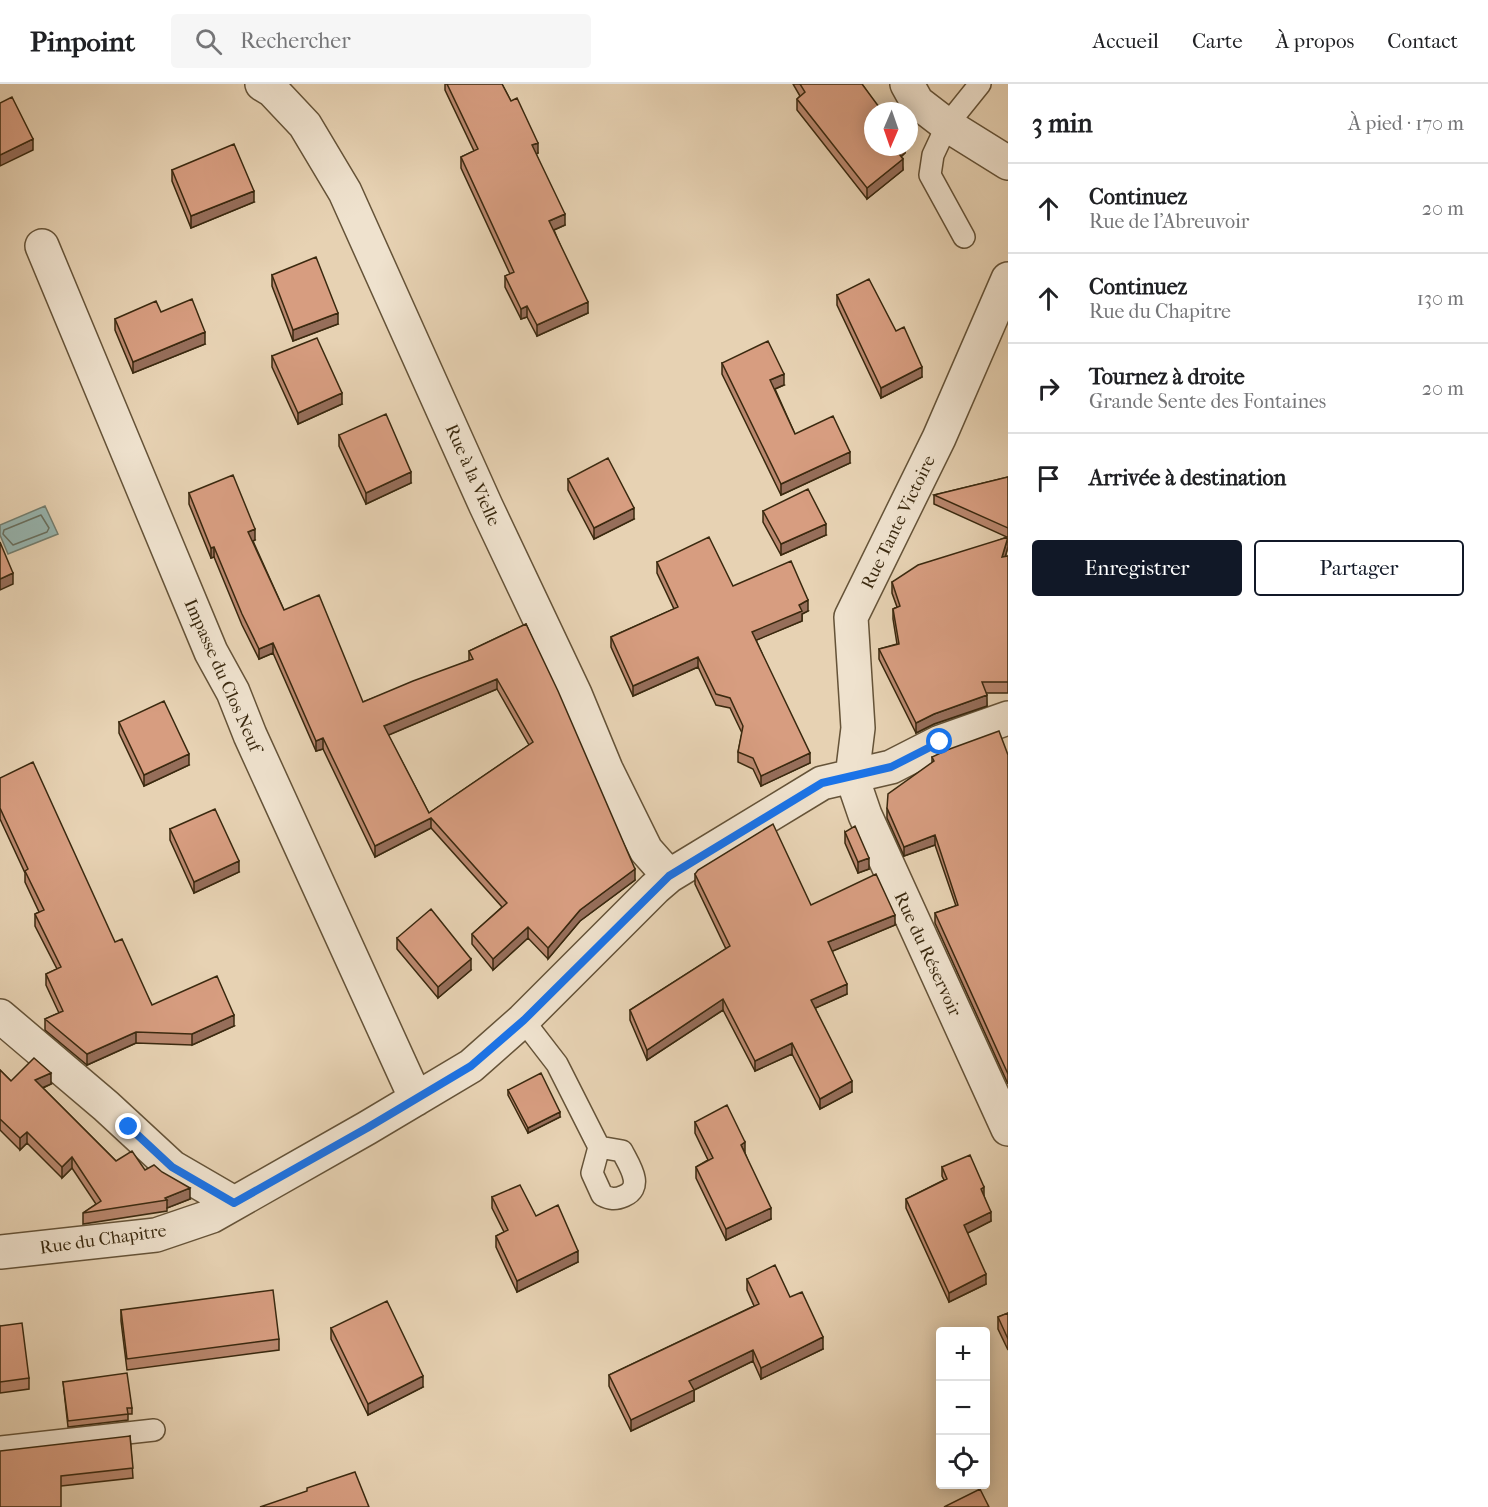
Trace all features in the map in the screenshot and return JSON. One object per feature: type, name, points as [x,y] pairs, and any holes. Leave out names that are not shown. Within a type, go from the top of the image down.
[{"type":"street","name":"Rue à la Vielle","points":[[262,84],[272,90],[305,125],[345,192],[486,506],[575,694],[606,769],[646,850],[669,876]]},
{"type":"street","points":[[907,84],[917,102],[947,125],[1008,163]]},
{"type":"street","name":"Impasse du Clos Neuf","points":[[42,246],[211,652],[233,692],[250,735],[416,1099]]},
{"type":"street","name":"Rue Tante Victoire","points":[[852,777],[858,728],[851,617],[939,438],[1008,279]]},
{"type":"street","name":"Rue du Chapitre","points":[[0,1252],[156,1235],[212,1216],[471,1066],[524,1020],[669,876],[822,783],[891,767],[940,742],[1008,718]]},
{"type":"street","name":"Rue du Réservoir","points":[[852,777],[865,815],[1008,1129]]},
{"type":"street","points":[[0,1016],[106,1106],[172,1167],[234,1203]]},
{"type":"lane","points":[[964,237],[930,175],[933,155],[947,125],[980,84]]},
{"type":"lane","points":[[524,1020],[557,1064],[599,1147]]},
{"type":"lane","points":[[0,1447],[154,1430]]},
{"type":"water","points":[[45,506],[58,534],[8,554],[0,535],[0,525]]},
{"type":"building","points":[[447,84],[502,84],[511,101],[517,98],[538,143],[532,145],[565,214],[549,221],[588,302],[537,325],[527,306],[521,309],[505,276],[514,272],[461,157],[478,149]]},
{"type":"building","points":[[800,84],[862,84],[875,102],[864,102],[864,156],[901,156],[903,159],[867,188],[797,99],[805,92]]},
{"type":"building","points":[[12,97],[33,139],[0,155],[0,103]]},
{"type":"building","points":[[234,144],[254,191],[191,216],[172,170]]},
{"type":"building","points":[[316,257],[338,313],[293,330],[272,275]]},
{"type":"building","points":[[869,279],[896,331],[904,327],[922,367],[881,388],[837,295]]},
{"type":"building","points":[[192,299],[205,332],[133,362],[115,319],[156,301],[161,312]]},
{"type":"building","points":[[317,338],[342,393],[298,413],[272,356]]},
{"type":"building","points":[[768,341],[784,374],[770,380],[795,434],[833,416],[850,452],[781,484],[722,363]]},
{"type":"building","points":[[386,414],[411,472],[366,493],[339,435]]},
{"type":"building","points":[[608,458],[634,508],[594,528],[568,479]]},
{"type":"building","points":[[233,475],[255,529],[248,532],[284,610],[319,595],[363,702],[473,659],[469,651],[526,624],[558,691],[635,869],[580,910],[548,948],[528,927],[493,959],[472,934],[507,903],[431,818],[375,846],[323,738],[316,741],[273,643],[259,649],[214,547],[211,548],[189,493]],"holes":[[[497,679],[533,742],[429,813],[384,726]]]},
{"type":"building","points":[[1008,477],[1008,528],[934,495]]},
{"type":"building","points":[[808,489],[826,524],[781,544],[763,511]]},
{"type":"building","points":[[709,537],[733,586],[791,561],[808,600],[799,605],[802,611],[752,632],[810,753],[761,776],[753,758],[738,752],[743,726],[730,698],[716,694],[698,657],[633,686],[611,637],[678,607],[657,562]]},
{"type":"building","points":[[1008,537],[1002,557],[1008,556],[1008,682],[982,682],[987,695],[916,723],[879,649],[899,644],[893,609],[900,606],[892,582],[918,565]]},
{"type":"building","points":[[0,542],[13,573],[0,579]]},
{"type":"building","points":[[164,701],[189,754],[144,775],[119,722]]},
{"type":"building","points":[[999,731],[1008,755],[1008,1074],[935,913],[958,905],[935,835],[904,847],[887,808],[888,794],[934,761],[932,757]]},
{"type":"building","points":[[33,762],[115,942],[122,939],[152,1005],[217,976],[234,1015],[192,1034],[136,1032],[87,1054],[45,1019],[63,1011],[46,974],[61,967],[35,914],[44,910],[25,871],[28,869],[0,808],[0,778]]},
{"type":"building","points":[[215,809],[239,861],[194,882],[170,829]]},
{"type":"building","points":[[773,824],[811,905],[876,874],[895,915],[828,942],[847,984],[811,1000],[852,1081],[820,1099],[792,1043],[755,1061],[723,999],[647,1050],[630,1010],[730,946],[695,874]]},
{"type":"building","points":[[855,826],[869,858],[858,862],[845,832]]},
{"type":"building","points":[[431,909],[471,959],[438,987],[397,938]]},
{"type":"building","points":[[34,1058],[51,1073],[35,1080],[116,1161],[132,1151],[145,1170],[154,1165],[190,1188],[165,1198],[167,1200],[83,1213],[101,1201],[72,1157],[62,1167],[27,1132],[20,1138],[0,1119],[0,1070],[11,1081]]},
{"type":"building","points":[[541,1073],[560,1112],[528,1128],[508,1090]]},
{"type":"building","points":[[727,1105],[745,1142],[741,1145],[771,1208],[726,1229],[696,1167],[713,1158],[695,1122]]},
{"type":"building","points":[[970,1155],[984,1187],[981,1189],[991,1212],[964,1225],[986,1274],[949,1293],[906,1199],[947,1179],[942,1167]]},
{"type":"building","points":[[520,1185],[536,1216],[558,1205],[578,1251],[517,1281],[496,1236],[508,1230],[492,1197]]},
{"type":"building","points":[[775,1265],[790,1297],[802,1292],[823,1337],[761,1368],[753,1350],[689,1381],[694,1390],[631,1420],[609,1375],[759,1304],[747,1279]]},
{"type":"building","points":[[273,1290],[279,1339],[127,1359],[121,1310]]},
{"type":"building","points":[[387,1301],[423,1376],[368,1404],[331,1328]]},
{"type":"building","points":[[1008,1313],[1008,1339],[998,1317]]},
{"type":"building","points":[[22,1323],[29,1378],[0,1382],[0,1326]]},
{"type":"building","points":[[127,1373],[132,1408],[127,1408],[128,1414],[68,1421],[63,1382]]},
{"type":"building","points":[[130,1436],[133,1468],[61,1476],[61,1507],[0,1507],[0,1451]]},
{"type":"building","points":[[355,1472],[369,1507],[260,1507],[307,1491],[307,1488]]},
{"type":"building","points":[[980,1489],[989,1507],[944,1507]]},
{"type":"route","points":[[129,1127],[172,1167],[234,1203],[471,1066],[524,1020],[669,876],[822,783],[891,767],[940,742]]}]
